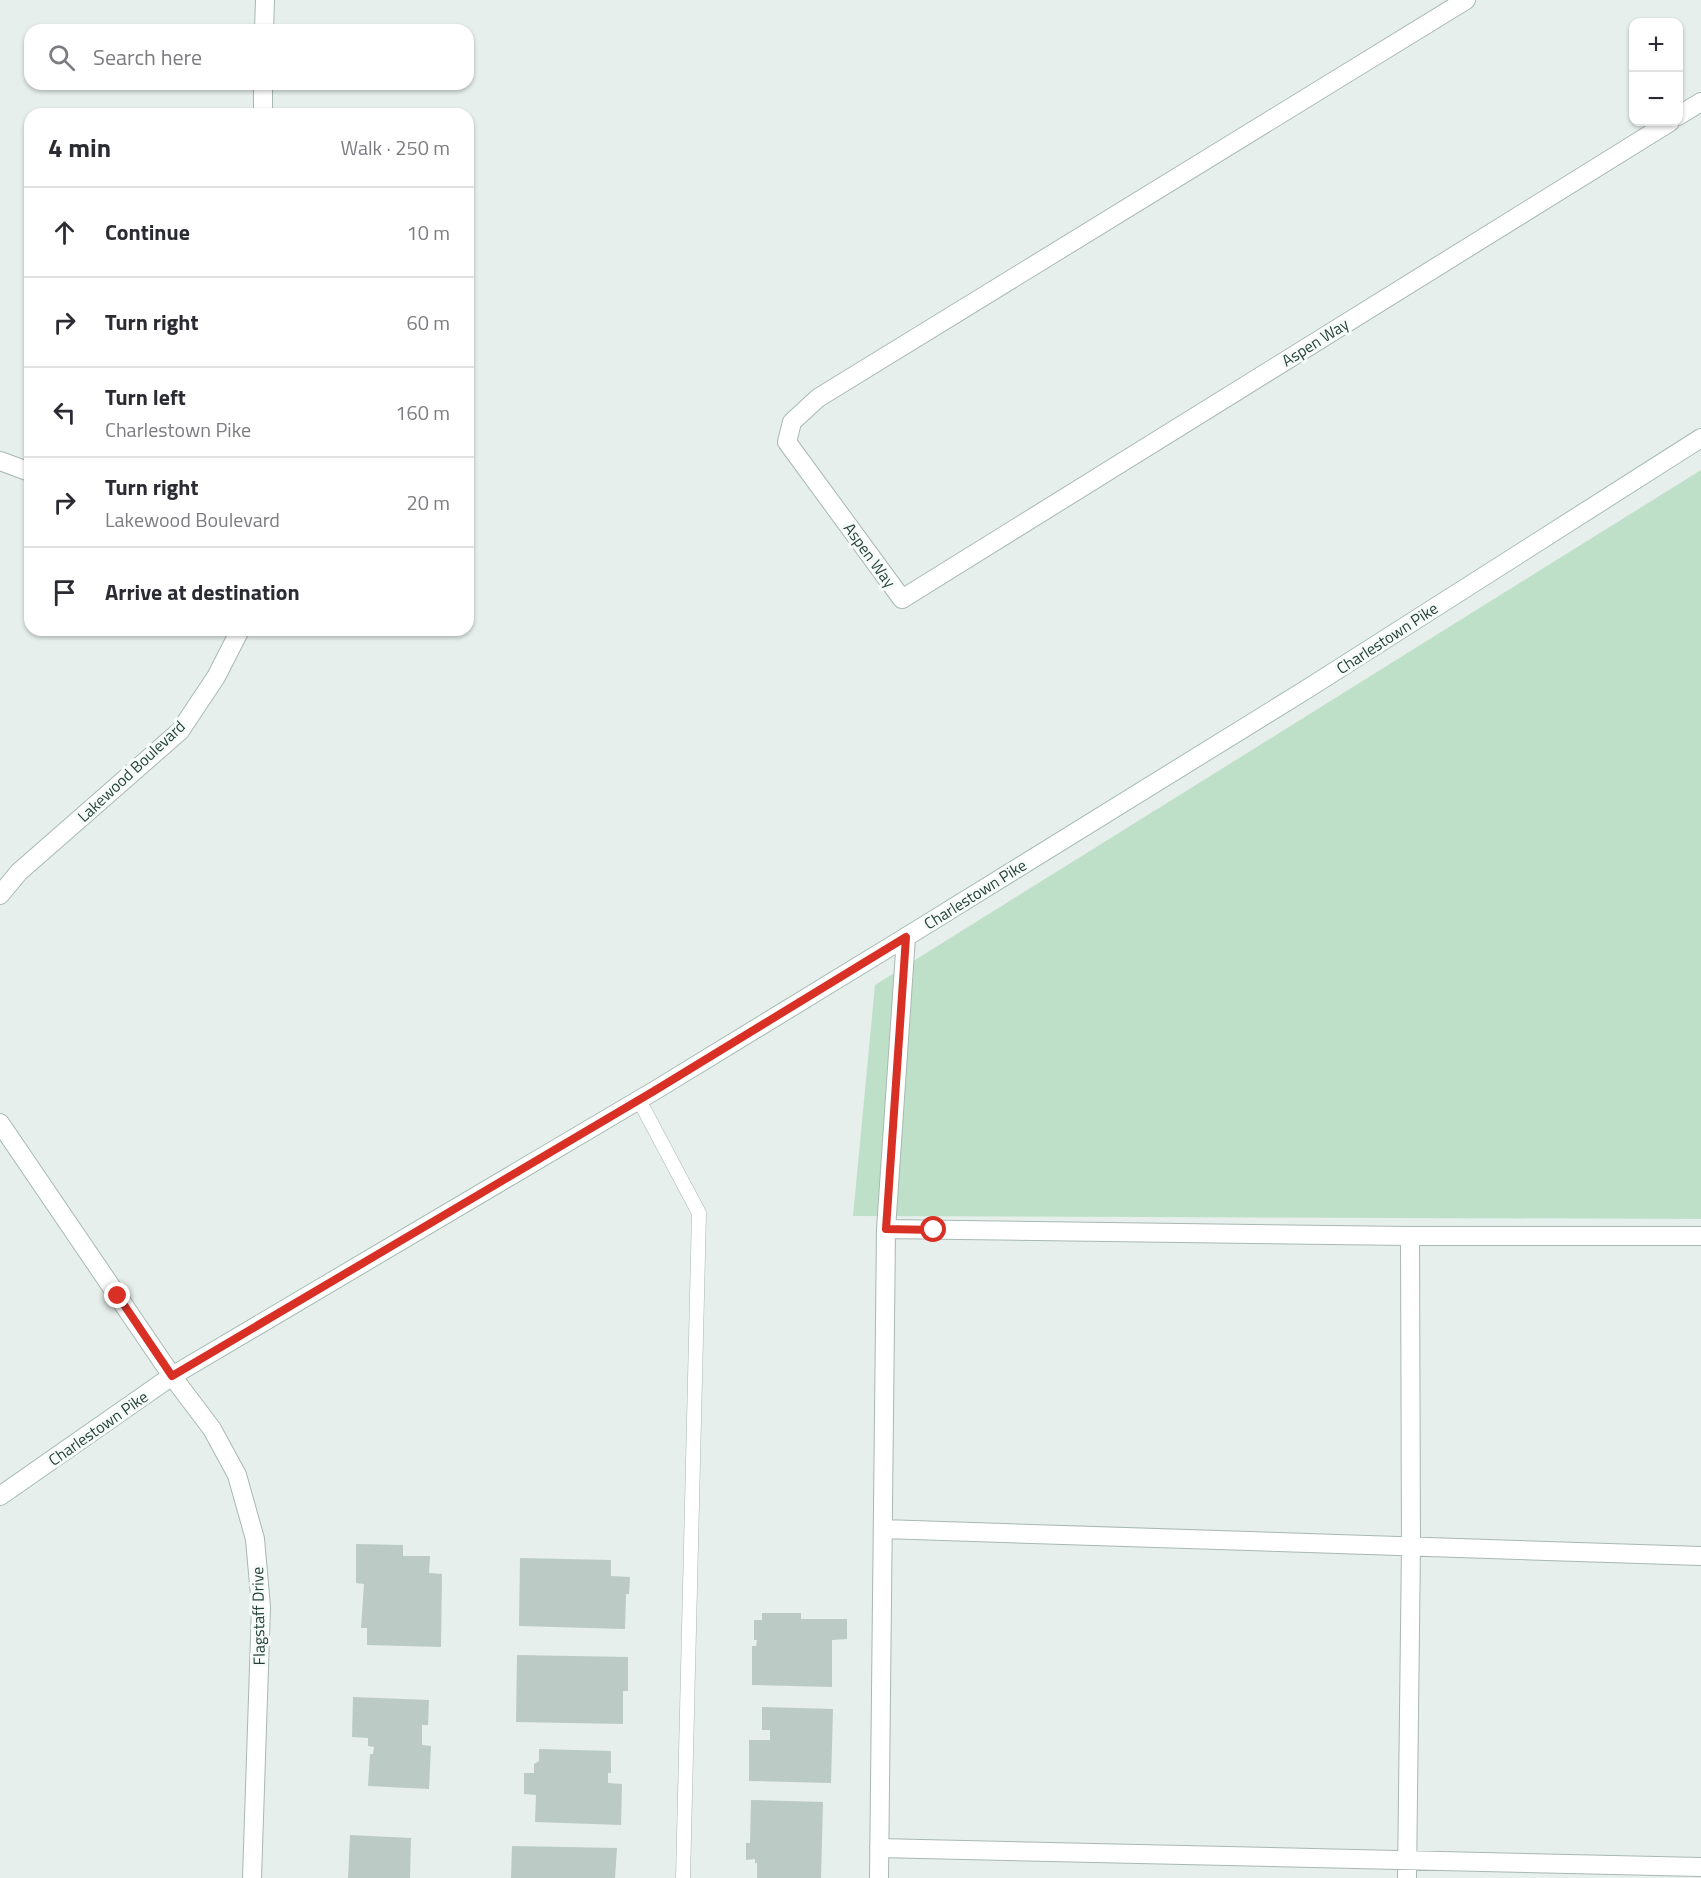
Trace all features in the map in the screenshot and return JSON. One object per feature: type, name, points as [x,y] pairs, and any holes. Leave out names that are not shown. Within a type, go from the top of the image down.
[{"type":"street","points":[[264,24],[265,0]]},
{"type":"street","name":"Aspen Way","points":[[1466,0],[818,398],[792,422],[787,442],[902,599],[1664,126]]},
{"type":"street","points":[[263,90],[263,108]]},
{"type":"street","points":[[1683,113],[1701,102]]},
{"type":"street","name":"Charlestown Pike","points":[[0,1496],[172,1376],[639,1100],[906,937],[1306,689],[1701,438]]},
{"type":"street","points":[[0,461],[24,470]]},
{"type":"street","name":"Lakewood Boulevard","points":[[0,895],[19,872],[180,731],[216,676],[237,636]]},
{"type":"street","points":[[879,1878],[886,1229],[906,937]]},
{"type":"street","points":[[0,1123],[172,1376]]},
{"type":"street","points":[[886,1229],[1410,1236],[1701,1236]]},
{"type":"street","points":[[1407,1869],[1411,1547],[1410,1236]]},
{"type":"street","name":"Flagstaff Drive","points":[[172,1376],[212,1429],[237,1475],[255,1539],[261,1607],[252,1878]]},
{"type":"street","points":[[883,1529],[1701,1556]]},
{"type":"street","points":[[879,1848],[1407,1869],[1701,1867]]},
{"type":"lane","points":[[639,1100],[699,1213],[683,1878]]},
{"type":"green space","points":[[1701,470],[1701,1219],[853,1216],[875,985]]},
{"type":"building","points":[[356,1544],[403,1545],[403,1556],[430,1556],[429,1573],[442,1574],[441,1647],[367,1645],[367,1628],[361,1628],[364,1584],[356,1583]]},
{"type":"building","points":[[520,1558],[611,1560],[611,1576],[630,1577],[629,1594],[626,1594],[625,1629],[519,1626]]},
{"type":"building","points":[[762,1613],[801,1613],[801,1619],[847,1619],[847,1639],[832,1640],[832,1687],[752,1685],[752,1646],[756,1646],[757,1640],[754,1640],[754,1620],[762,1620]]},
{"type":"building","points":[[517,1655],[628,1657],[628,1691],[623,1691],[623,1724],[516,1722]]},
{"type":"building","points":[[353,1697],[429,1700],[428,1725],[422,1725],[422,1745],[431,1746],[429,1789],[368,1786],[370,1754],[373,1754],[374,1747],[368,1746],[368,1738],[352,1737]]},
{"type":"building","points":[[762,1707],[833,1709],[831,1783],[749,1781],[749,1740],[770,1740],[770,1730],[762,1730]]},
{"type":"building","points":[[539,1749],[611,1751],[611,1773],[608,1773],[608,1783],[622,1784],[621,1825],[535,1822],[536,1795],[524,1794],[524,1773],[534,1773],[534,1764],[539,1761]]},
{"type":"building","points":[[751,1800],[823,1802],[821,1878],[757,1878],[755,1859],[746,1860],[746,1843],[750,1843]]},
{"type":"building","points":[[350,1835],[411,1838],[410,1878],[348,1878]]},
{"type":"building","points":[[512,1846],[617,1848],[615,1878],[511,1878]]},
{"type":"route","points":[[118,1296],[172,1376],[654,1091],[906,937],[886,1229],[934,1230]]}]
